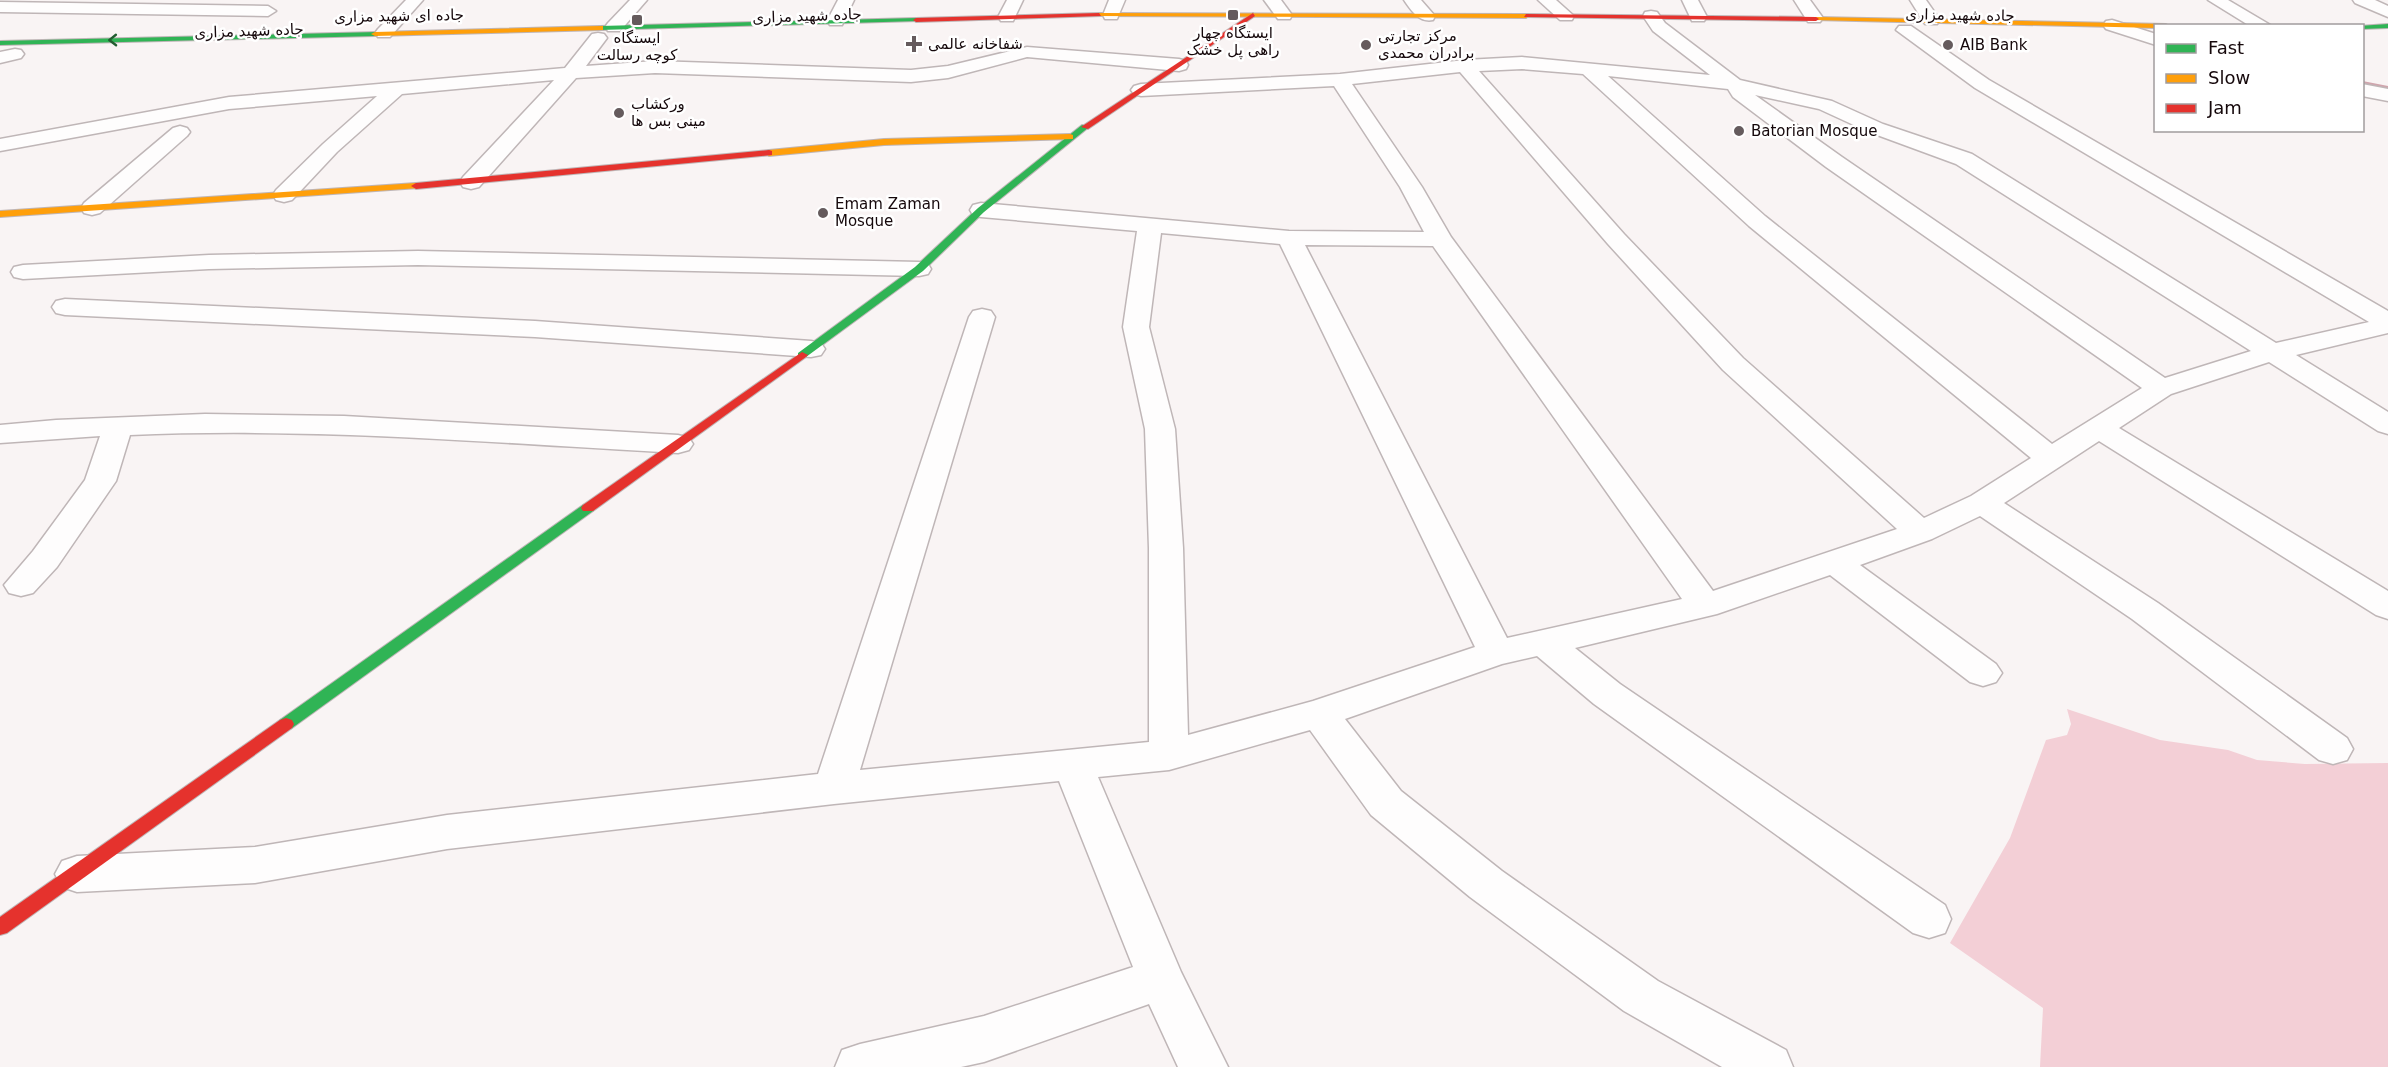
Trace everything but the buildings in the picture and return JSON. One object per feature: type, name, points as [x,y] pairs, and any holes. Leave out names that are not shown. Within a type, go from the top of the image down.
[{"type":"main road","name":"جاده ای شهید مزاری","points":[[4,52],[384,33],[606,33],[836,21],[1007,17],[1114,8],[1253,15],[1566,16],[1655,22],[1698,17],[2154,26]]},
{"type":"main road","points":[[0,927],[811,349],[919,269],[981,210],[1070,137],[1253,15]]},
{"type":"main road","name":"جاده شهید مزاری","points":[[4,52],[606,33],[1655,22],[2150,37]]},
{"type":"main road","points":[[2364,27],[2388,26]]},
{"type":"main road","points":[[2364,38],[2388,38]]},
{"type":"main road","points":[[0,214],[471,182],[884,142],[1070,137]]},
{"type":"street","points":[[384,33],[415,0]]},
{"type":"street","points":[[471,182],[606,33],[639,0]]},
{"type":"street","points":[[836,21],[846,0]]},
{"type":"street","points":[[1007,17],[1015,0]]},
{"type":"street","points":[[1272,0],[1284,15]]},
{"type":"street","points":[[1412,0],[1427,16]]},
{"type":"street","points":[[1546,0],[1566,16]]},
{"type":"street","points":[[1690,0],[1698,17]]},
{"type":"street","points":[[1802,0],[1814,18]]},
{"type":"street","points":[[1918,0],[1931,20]]},
{"type":"street","points":[[2216,0],[2260,24]]},
{"type":"street","points":[[2361,0],[2388,12]]},
{"type":"street","points":[[0,7],[268,11]]},
{"type":"street","points":[[1655,22],[1734,84],[1740,93],[1834,162],[2162,388]]},
{"type":"street","points":[[2112,25],[2150,37]]},
{"type":"street","points":[[1905,30],[1982,84],[2388,324]]},
{"type":"street","points":[[0,144],[230,104],[655,67],[911,76],[948,72],[1027,52],[1179,65]]},
{"type":"street","points":[[1141,90],[1340,80],[1465,66],[1522,63],[1685,77],[1734,84],[1825,105],[1876,128],[1964,159],[2388,425]]},
{"type":"street","points":[[1465,66],[1616,239],[1733,364],[1920,532]]},
{"type":"street","points":[[1590,70],[1757,221],[2052,459]]},
{"type":"street","points":[[1340,80],[1411,187],[1440,239],[1706,606]]},
{"type":"street","points":[[284,195],[330,148],[396,89]]},
{"type":"street","points":[[2364,90],[2388,95]]},
{"type":"street","points":[[92,207],[180,132]]},
{"type":"street","points":[[981,210],[1289,238],[1440,239]]},
{"type":"street","points":[[1149,224],[1136,327],[1160,429],[1166,548],[1169,755]]},
{"type":"street","points":[[1289,238],[1496,653]]},
{"type":"street","points":[[23,272],[209,262],[418,258],[919,269]]},
{"type":"street","points":[[65,307],[512,328],[811,349]]},
{"type":"street","points":[[834,788],[982,317]]},
{"type":"street","points":[[77,874],[255,865],[447,831],[834,788],[1169,755],[1318,713],[1496,653],[1706,606],[1920,532],[1982,502],[2162,388],[2274,352],[2388,324]]},
{"type":"street","points":[[0,434],[205,423],[344,424],[678,444]]},
{"type":"street","points":[[21,585],[45,560],[100,481],[118,427]]},
{"type":"street","points":[[2099,428],[2388,607]]},
{"type":"street","points":[[1982,502],[2145,611],[2333,749]]},
{"type":"street","points":[[1834,562],[1983,673]]},
{"type":"street","points":[[1545,643],[1607,694],[1929,919]]},
{"type":"street","points":[[1318,713],[1386,803],[1486,884],[1641,996],[1768,1067]]},
{"type":"street","points":[[1072,764],[1161,979],[1203,1067]]},
{"type":"street","points":[[860,1067],[984,1039],[1161,979]]},
{"type":"shaded area","points":[[2067,709],[2160,740],[2228,750],[2257,760],[2305,764],[2388,763],[2388,1067],[2040,1067],[2043,1008],[1950,943],[2010,838],[2046,740],[2067,735],[2071,724]]},
{"type":"waterway","points":[[2364,84],[2388,89]]},
{"type":"traffic: fast","points":[[600,28],[916,20]]},
{"type":"traffic: fast","points":[[2364,27],[2388,26]]},
{"type":"traffic: fast","points":[[0,43],[375,34]]},
{"type":"traffic: fast","points":[[802,355],[919,269],[981,210],[1085,127]]},
{"type":"traffic: fast","points":[[286,724],[588,508]]},
{"type":"traffic: slow","points":[[1099,15],[1526,16]]},
{"type":"traffic: slow","points":[[1816,19],[2154,26]]},
{"type":"traffic: slow","points":[[375,34],[600,28]]},
{"type":"traffic: slow","points":[[769,153],[884,142],[1070,137]]},
{"type":"traffic: slow","points":[[0,214],[416,186]]},
{"type":"traffic: jam","points":[[916,20],[1099,15]]},
{"type":"traffic: jam","points":[[1085,127],[1253,15]]},
{"type":"traffic: jam","points":[[1526,16],[1816,19]]},
{"type":"traffic: jam","points":[[416,186],[769,153]]},
{"type":"traffic: jam","points":[[588,508],[802,355]]},
{"type":"traffic: jam","points":[[0,927],[286,724]]},
{"type":"place","name":"ایستگاه چهار راهی پل خشک","points":[[1233,15]]},
{"type":"place","name":"ایستگاه کوچه رسالت","points":[[637,20]]},
{"type":"place","name":"شفاخانه عالمی","points":[[914,44]]},
{"type":"place","name":"مرکز تجارتی برادران محمدی","points":[[1366,45]]},
{"type":"place","name":"AIB Bank","points":[[1948,45]]},
{"type":"place","name":"ورکشاب مینی بس ها","points":[[619,113]]},
{"type":"place","name":"Batorian Mosque","points":[[1739,131]]},
{"type":"place","name":"Emam Zaman Mosque","points":[[823,213]]}]
